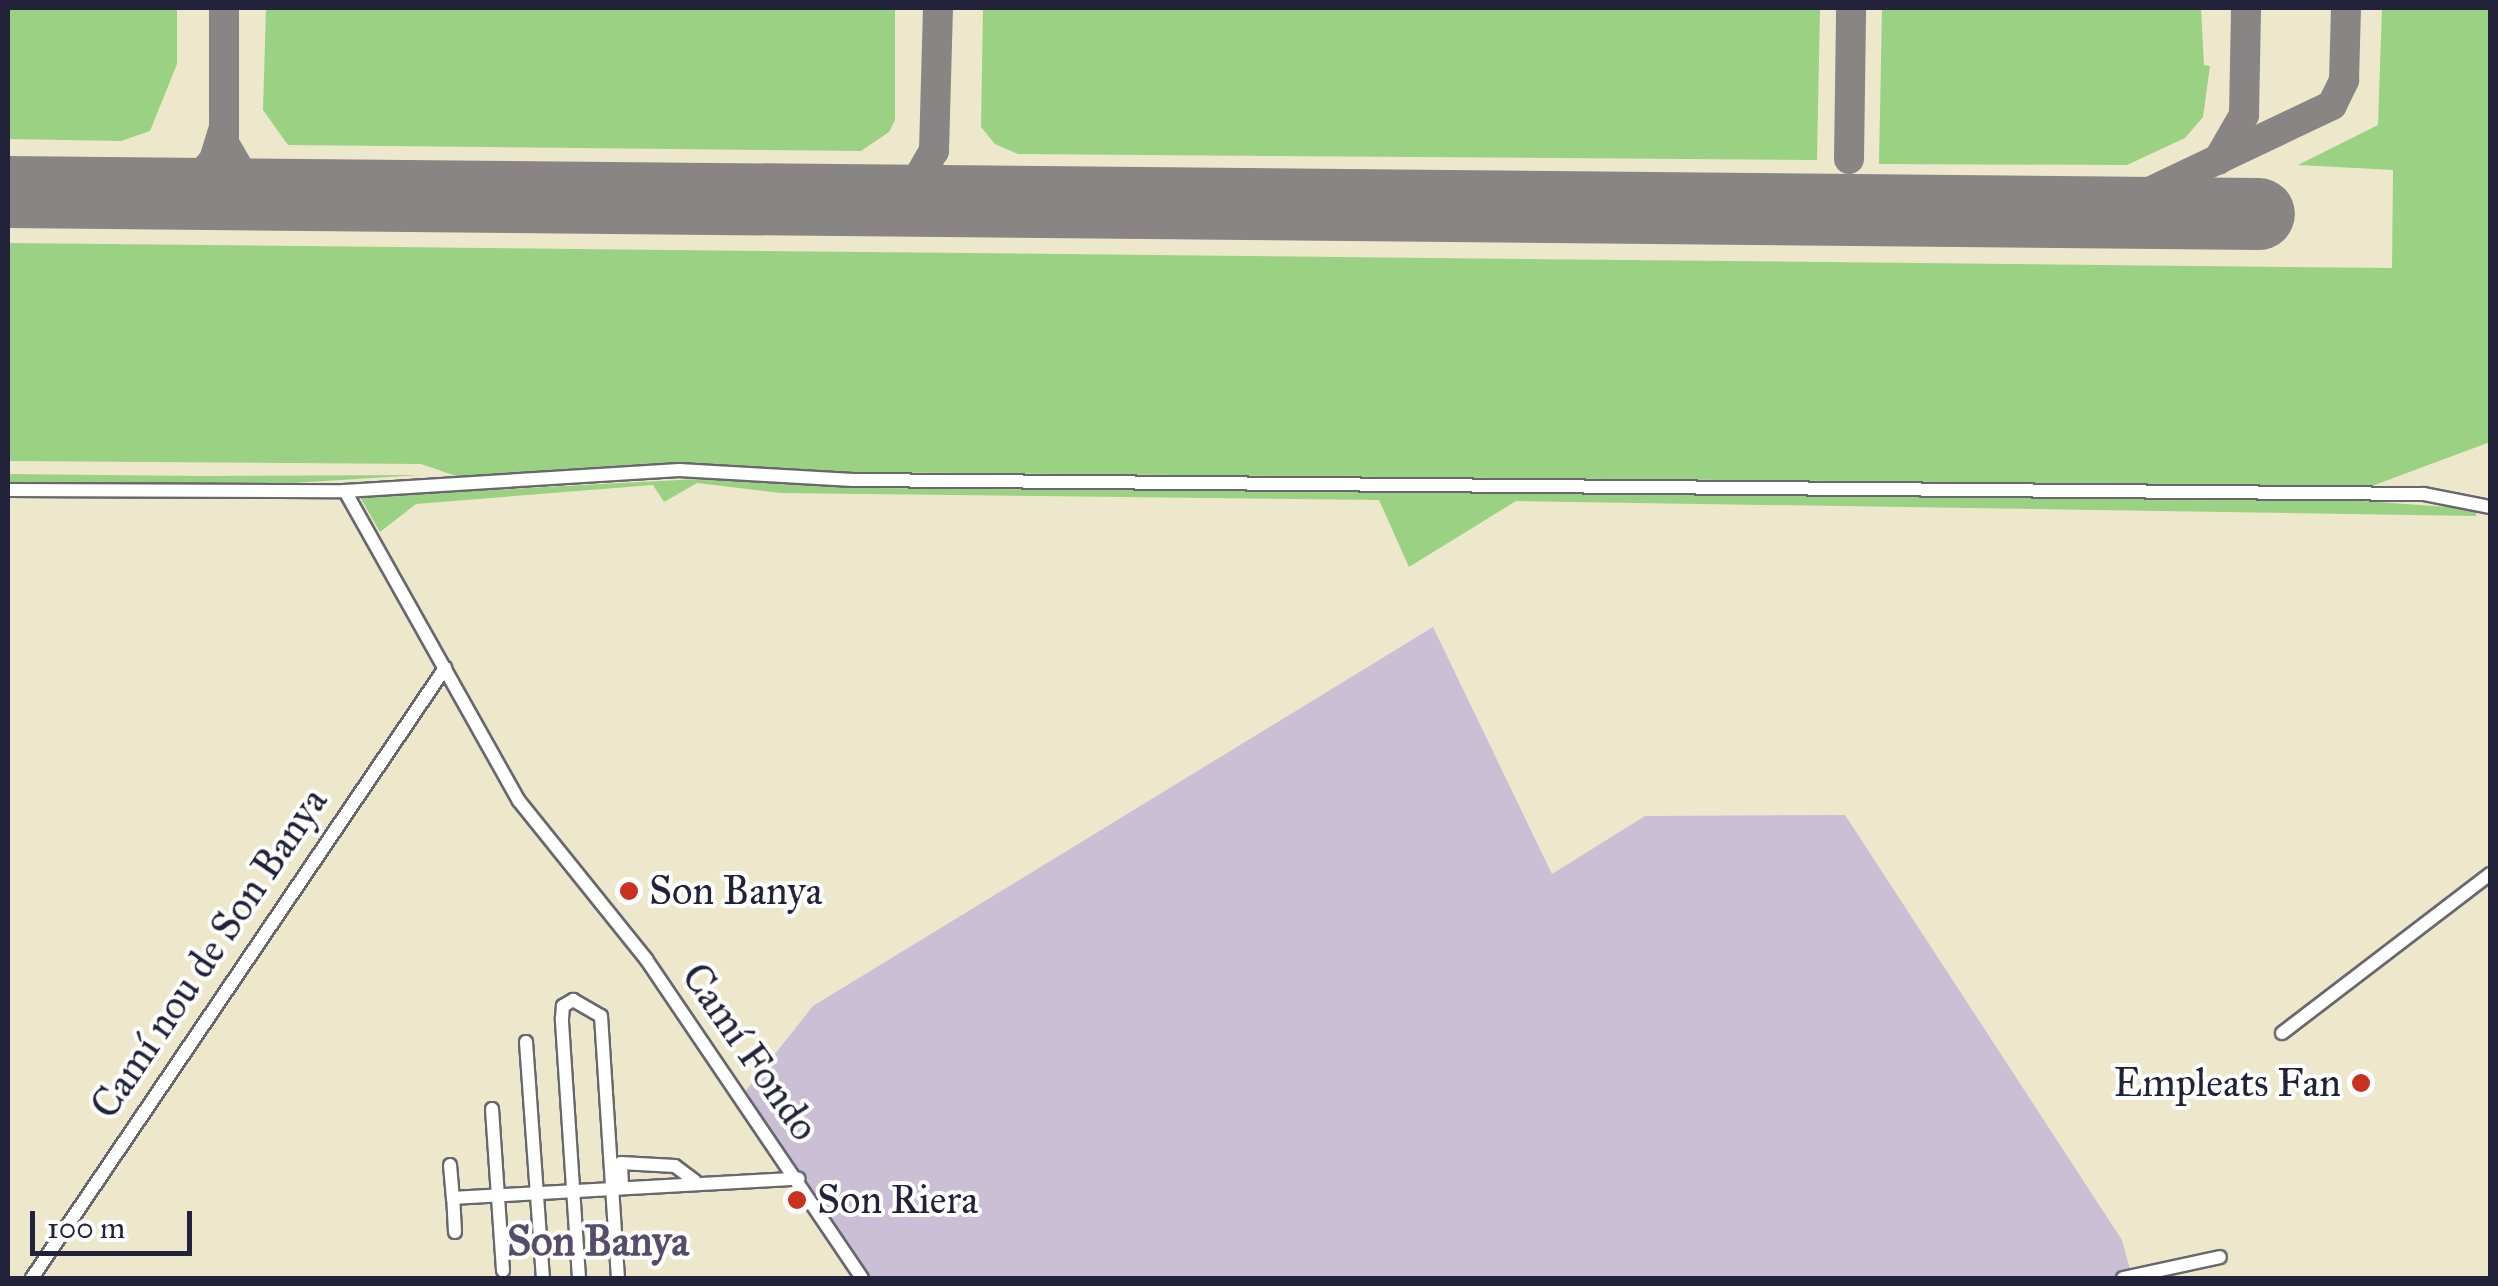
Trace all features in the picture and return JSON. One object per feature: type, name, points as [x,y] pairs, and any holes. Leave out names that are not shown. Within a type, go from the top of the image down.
[{"type":"street","points":[[8,490],[345,490],[679,470],[853,480],[2424,494],[2484,504]]},
{"type":"street","name":"Camí Fondo","points":[[345,490],[518,801],[646,959],[798,1179],[854,1274]]},
{"type":"street","name":"Camí nou de Son Banya","points":[[32,1278],[424,690],[446,668]]},
{"type":"street","points":[[2282,1032],[2490,874]]},
{"type":"street","points":[[579,1278],[562,1019],[563,1006],[573,1000],[601,1016],[616,1186],[618,1278]]},
{"type":"street","points":[[526,1042],[543,1278]]},
{"type":"street","points":[[492,1108],[503,1271]]},
{"type":"street","points":[[616,1186],[621,1163],[675,1166],[695,1181]]},
{"type":"street","points":[[450,1165],[456,1232]]},
{"type":"street","points":[[453,1198],[695,1181],[798,1179]]},
{"type":"street","points":[[2123,1278],[2220,1256]]},
{"type":"shaded area","points":[[1433,627],[1552,874],[1645,816],[1845,815],[2122,1240],[2130,1269],[2112,1278],[869,1278],[744,1093],[813,1006]]},
{"type":"green space","points":[[8,8],[177,8],[177,64],[150,131],[121,141],[8,139]]},
{"type":"green space","points":[[266,8],[895,8],[895,120],[889,132],[861,151],[288,145],[263,110]]},
{"type":"green space","points":[[983,8],[1820,8],[1817,160],[1018,154],[995,144],[981,127]]},
{"type":"green space","points":[[1882,8],[2201,8],[2204,65],[2210,66],[2203,117],[2185,138],[2127,165],[1879,164]]},
{"type":"green space","points":[[2382,8],[2490,8],[2490,442],[2372,486],[841,472],[673,464],[459,477],[421,464],[8,461],[8,243],[2392,268],[2393,170],[2298,165],[2378,125]]},
{"type":"green space","points":[[8,474],[421,475],[260,485],[8,483]]},
{"type":"green space","points":[[697,479],[876,488],[2348,500],[2477,509],[2476,516],[1516,501],[1409,567],[1379,500],[780,493],[697,483],[664,502],[653,485],[416,504],[380,532],[360,497]]},
{"type":"taxiway","points":[[224,8],[224,143],[243,176],[283,195]]},
{"type":"taxiway","points":[[879,203],[917,180],[934,151],[938,8]]},
{"type":"taxiway","points":[[1849,159],[1851,8]]},
{"type":"taxiway","points":[[2218,160],[2244,115],[2246,8]]},
{"type":"taxiway","points":[[2107,212],[2332,105],[2344,80],[2346,8]]},
{"type":"taxiway","points":[[161,193],[201,175],[214,160],[223,130]]},
{"type":"runway","points":[[8,192],[2259,214]]},
{"type":"place","name":"Son Banya","points":[[629,891]]},
{"type":"place","name":"Empleats Fan","points":[[2361,1083]]},
{"type":"place","name":"Son Riera","points":[[797,1200]]},
{"type":"district","name":"Son Banya","points":[[598,1241]]}]
